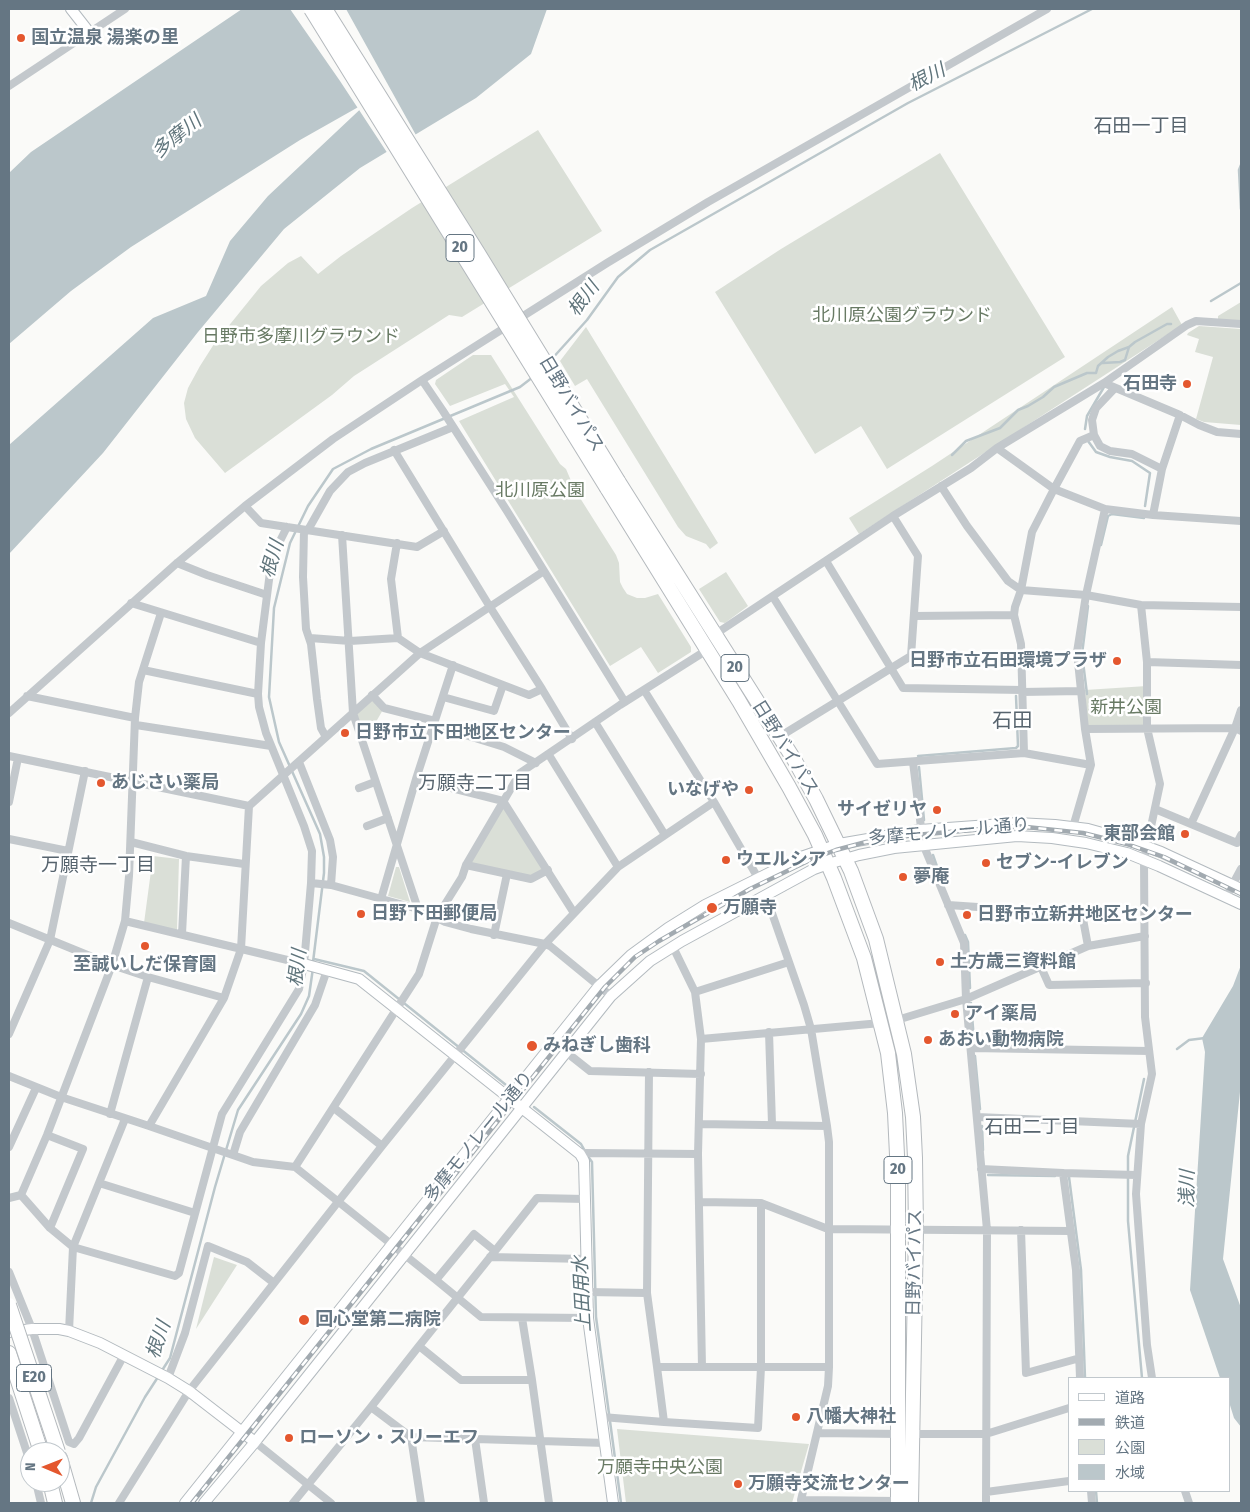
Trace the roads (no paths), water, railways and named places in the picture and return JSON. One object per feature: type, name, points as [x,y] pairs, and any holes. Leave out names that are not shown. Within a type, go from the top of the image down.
[{"type":"highway","points":[[303,9],[347,57]]},
{"type":"highway","name":"日野バイパス","points":[[311,9],[347,57],[478,253],[707,650],[784,778],[828,864],[852,922],[864,958],[888,1053],[894,1093],[898,1168],[898,1230],[905,1434]]},
{"type":"highway","name":"日野バイパス","points":[[325,9],[347,57]]},
{"type":"highway","points":[[330,9],[347,57]]},
{"type":"highway","name":"日野バイパス","points":[[612,484],[780,737],[816,799],[839,844],[871,926],[897,1020],[904,1054],[915,1158],[916,1230],[902,1502]]},
{"type":"highway","name":"E20","points":[[9,1305],[55,1442]]},
{"type":"highway","name":"E20","points":[[9,1353],[38,1442]]},
{"type":"main road","points":[[71,9],[90,32]]},
{"type":"main road","name":"多摩モノレール通り","points":[[185,1503],[599,986],[631,955],[668,928],[705,905],[801,857],[839,844],[920,830],[1017,823],[1088,829],[1146,846],[1237,886]]},
{"type":"main road","name":"多摩モノレール通り","points":[[204,1503],[255,1442],[611,996],[645,965],[672,947],[814,869],[828,864],[868,853],[923,844],[1017,836],[1052,838],[1102,847],[1144,860],[1241,904]]},
{"type":"main road","points":[[304,964],[359,979],[398,1007],[521,1108],[582,1154],[584,1161],[586,1260],[589,1292],[588,1318],[603,1417],[613,1503]]},
{"type":"main road","points":[[9,1332],[32,1329],[69,1331],[100,1343],[189,1391],[255,1442]]},
{"type":"street","points":[[9,86],[125,9]]},
{"type":"street","points":[[9,713],[131,603],[244,506],[333,439],[422,380],[607,263],[708,202],[1047,9]]},
{"type":"street","points":[[714,635],[893,516],[971,468],[997,448],[1104,382],[1187,325],[1196,321],[1241,324]]},
{"type":"street","points":[[422,380],[452,424],[625,702]]},
{"type":"street","points":[[1104,382],[1217,432],[1241,434]]},
{"type":"street","points":[[1115,388],[1096,408],[1092,420],[1094,435],[1100,446],[1110,451],[1132,454],[1162,469]]},
{"type":"street","points":[[1154,515],[1162,469],[1180,415]]},
{"type":"street","points":[[326,737],[321,728],[310,638],[306,630],[303,577],[305,530],[330,491],[342,477],[354,468],[452,424]]},
{"type":"street","points":[[1024,753],[1021,644],[1014,615],[1015,607],[1021,590],[1032,532],[1080,441],[1094,435]]},
{"type":"street","points":[[997,448],[1054,489],[1105,508],[1154,515],[1241,521]]},
{"type":"street","points":[[394,450],[572,739]]},
{"type":"street","points":[[941,486],[967,526],[1008,581],[1021,590],[1086,595],[1141,605],[1241,607]]},
{"type":"street","points":[[244,506],[261,523],[417,547],[444,531]]},
{"type":"street","points":[[1073,827],[1091,765],[1085,729],[1077,652],[1086,595],[1105,508]]},
{"type":"street","points":[[780,737],[911,656],[918,556],[893,516]]},
{"type":"street","points":[[20,1196],[50,1228],[73,1247],[175,1276],[179,1273],[215,1148],[222,1114],[299,989],[304,964],[311,883],[312,862],[310,842],[285,774],[271,746],[262,720],[258,694],[261,643],[273,559],[288,528]]},
{"type":"street","points":[[342,535],[353,713],[418,909]]},
{"type":"street","points":[[397,543],[391,579],[398,638]]},
{"type":"street","points":[[826,562],[903,688],[1081,691]]},
{"type":"street","points":[[177,563],[267,595]]},
{"type":"street","points":[[149,1126],[224,998],[241,949],[244,864],[249,806],[420,653],[544,571]]},
{"type":"street","points":[[773,597],[877,764],[1024,753],[1091,765]]},
{"type":"street","points":[[131,603],[261,643]]},
{"type":"street","points":[[1141,605],[1147,662],[1147,728],[1160,784],[1144,860],[1145,1017],[1152,1074],[1140,1124],[1135,1175],[1147,1345],[1152,1377]]},
{"type":"street","points":[[20,1196],[47,1135],[112,965],[125,921],[139,682],[161,613]]},
{"type":"street","points":[[914,616],[1014,615]]},
{"type":"street","points":[[310,638],[350,641],[398,638],[420,653],[529,695],[542,689]]},
{"type":"street","points":[[295,1167],[419,974],[437,918],[462,876],[466,864],[520,773],[625,702],[707,650]]},
{"type":"street","points":[[1147,662],[1241,665]]},
{"type":"street","points":[[382,900],[416,779],[453,665]]},
{"type":"street","points":[[143,670],[258,694]]},
{"type":"street","points":[[443,697],[494,711],[503,685]]},
{"type":"street","points":[[644,690],[714,802],[758,878]]},
{"type":"street","points":[[372,694],[384,708],[504,747],[536,763]]},
{"type":"street","points":[[28,696],[136,721],[271,746]]},
{"type":"street","points":[[1191,824],[1238,730],[1241,710]]},
{"type":"street","points":[[596,722],[665,835]]},
{"type":"street","points":[[1085,729],[1238,730]]},
{"type":"street","points":[[549,754],[618,867]]},
{"type":"street","points":[[9,756],[249,806]]},
{"type":"street","points":[[9,802],[18,758]]},
{"type":"street","points":[[914,762],[923,844],[964,944],[966,998],[987,1230],[986,1503]]},
{"type":"street","points":[[297,763],[330,840],[333,857],[331,885]]},
{"type":"street","points":[[9,1034],[50,940],[85,771]]},
{"type":"street","points":[[416,779],[503,801],[574,913]]},
{"type":"street","points":[[359,788],[375,782]]},
{"type":"street","points":[[120,1503],[189,1391],[338,1201],[545,944],[618,867],[714,802]]},
{"type":"street","points":[[1155,809],[1237,843],[1241,835]]},
{"type":"street","points":[[367,826],[388,818]]},
{"type":"street","points":[[9,839],[68,851]]},
{"type":"street","points":[[131,842],[186,856],[244,864]]},
{"type":"street","points":[[182,934],[186,856]]},
{"type":"street","points":[[466,864],[531,879],[548,870]]},
{"type":"street","points":[[1228,898],[1237,886],[1241,869]]},
{"type":"street","points":[[494,935],[507,874]]},
{"type":"street","points":[[311,883],[331,885],[418,909],[444,922],[494,935],[545,944],[550,946],[611,996]]},
{"type":"street","points":[[766,896],[810,1029],[829,1142],[828,1386],[801,1500],[902,1502]]},
{"type":"street","points":[[948,904],[1082,914],[1088,946]]},
{"type":"street","points":[[125,921],[304,964]]},
{"type":"street","points":[[9,923],[112,965],[224,998]]},
{"type":"street","points":[[897,1020],[966,998],[1088,946],[1145,936]]},
{"type":"street","points":[[672,947],[695,992],[701,1039],[698,1154],[702,1367]]},
{"type":"street","points":[[695,992],[789,962]]},
{"type":"street","points":[[1041,967],[1049,985],[1146,983]]},
{"type":"street","points":[[231,1155],[240,1132],[315,1005],[327,970]]},
{"type":"street","points":[[110,1114],[148,977]]},
{"type":"street","points":[[701,1039],[881,1023]]},
{"type":"street","points":[[768,1032],[772,1124]]},
{"type":"street","points":[[971,1048],[1149,1051]]},
{"type":"street","points":[[566,1052],[590,1071],[701,1074]]},
{"type":"street","points":[[649,1072],[647,1293],[664,1422]]},
{"type":"street","points":[[9,1076],[61,1097],[231,1155],[253,1162],[295,1167],[481,1317],[588,1318]]},
{"type":"street","points":[[9,1147],[36,1088]]},
{"type":"street","points":[[334,1108],[382,1146]]},
{"type":"street","points":[[977,1117],[1130,1122],[1140,1124]]},
{"type":"street","points":[[69,1331],[73,1247],[125,1119]]},
{"type":"street","points":[[699,1124],[827,1126]]},
{"type":"street","points":[[47,1135],[83,1149],[50,1228]]},
{"type":"street","points":[[582,1154],[698,1154]]},
{"type":"street","points":[[981,1169],[1135,1175]]},
{"type":"street","points":[[1063,1173],[1076,1270],[1080,1377]]},
{"type":"street","points":[[99,1183],[195,1213]]},
{"type":"street","points":[[9,1198],[20,1196]]},
{"type":"street","points":[[293,1503],[537,1198],[585,1199]]},
{"type":"street","points":[[700,1202],[761,1203],[828,1229],[1071,1231]]},
{"type":"street","points":[[603,1417],[758,1428],[761,1367],[761,1203]]},
{"type":"street","points":[[1021,1230],[1026,1373],[1080,1358]]},
{"type":"street","points":[[436,1280],[474,1234],[492,1254],[586,1260]]},
{"type":"street","points":[[166,1377],[185,1333],[208,1246],[247,1262],[274,1283]]},
{"type":"street","points":[[9,1272],[32,1329],[69,1442],[74,1444],[79,1438],[124,1355]]},
{"type":"street","points":[[589,1292],[647,1293]]},
{"type":"street","points":[[522,1318],[549,1503]]},
{"type":"street","points":[[419,1346],[461,1380],[532,1380]]},
{"type":"street","points":[[657,1367],[829,1368]]},
{"type":"street","points":[[9,1398],[23,1442]]},
{"type":"street","points":[[371,1407],[412,1437],[605,1443]]},
{"type":"street","points":[[817,1433],[986,1434],[1068,1408]]},
{"type":"street","points":[[412,1437],[422,1503]]},
{"type":"street","points":[[476,1440],[484,1503]]},
{"type":"street","points":[[255,1442],[331,1503]]},
{"type":"street","points":[[986,1492],[1068,1481]]},
{"type":"water","name":"多摩川","points":[[242,9],[547,9],[531,54],[476,98],[360,168],[284,229],[198,332],[103,453],[9,554],[9,445],[153,318],[206,296],[230,241],[268,196],[369,101],[300,140],[131,247],[71,291],[9,344],[9,173],[31,152]]},
{"type":"water","points":[[1241,965],[1241,1082],[1223,1259],[1241,1308],[1241,1427],[1234,1418],[1230,1405],[1230,1377],[1220,1377],[1190,1290],[1205,1052],[1202,1038],[1233,986]]},
{"type":"waterway","name":"根川","points":[[550,361],[587,320],[618,277],[650,250],[908,103],[1092,9]]},
{"type":"waterway","points":[[1241,165],[1239,170],[1241,209]]},
{"type":"waterway","points":[[1211,301],[1241,283]]},
{"type":"waterway","points":[[952,455],[966,441],[1000,428],[1018,410],[1043,397],[1054,387],[1087,373],[1096,373],[1098,366],[1108,357],[1129,347],[1167,324],[1171,324]]},
{"type":"waterway","points":[[1103,363],[1125,360],[1129,347]]},
{"type":"waterway","name":"根川","points":[[313,962],[324,873],[324,857],[320,834],[279,742],[269,697],[274,608],[290,543],[308,506],[333,469],[371,449],[520,387],[533,377]]},
{"type":"waterway","points":[[1085,429],[1087,416],[1104,387]]},
{"type":"waterway","points":[[1088,441],[1096,452],[1132,461],[1150,473],[1145,506]]},
{"type":"waterway","points":[[1101,545],[1108,516],[1112,514],[1144,518]]},
{"type":"waterway","points":[[1087,694],[1082,654],[1088,606]]},
{"type":"waterway","points":[[918,756],[1016,748],[1018,746],[1016,696]]},
{"type":"waterway","points":[[919,767],[924,820]]},
{"type":"waterway","points":[[933,855],[942,881]]},
{"type":"waterway","points":[[965,935],[968,942],[970,988]]},
{"type":"waterway","name":"上田用水","points":[[314,959],[364,971],[506,1085]]},
{"type":"waterway","name":"根川","points":[[161,1372],[170,1358],[215,1187],[238,1110],[301,1014],[309,996],[313,968]]},
{"type":"waterway","points":[[971,1003],[974,1040]]},
{"type":"waterway","points":[[1177,1049],[1189,1040],[1205,1038]]},
{"type":"waterway","points":[[975,1056],[980,1109]]},
{"type":"waterway","points":[[1142,1377],[1128,1221],[1128,1156],[1144,1079]]},
{"type":"waterway","name":"上田用水","points":[[534,1107],[581,1144],[585,1151]]},
{"type":"waterway","points":[[982,1126],[983,1150]]},
{"type":"waterway","name":"上田用水","points":[[587,1155],[592,1162],[596,1317],[621,1503]]},
{"type":"waterway","points":[[988,1175],[1055,1176]]},
{"type":"waterway","points":[[1069,1177],[1081,1270],[1085,1377]]},
{"type":"waterway","name":"根川","points":[[91,1503],[96,1487],[145,1397],[158,1377]]},
{"type":"waterway","points":[[1096,1492],[1097,1503]]},
{"type":"railway","points":[[192,1503],[605,987],[635,957],[659,941],[750,889],[812,859],[836,850],[866,842],[904,836],[1017,826],[1083,833],[1127,844],[1164,857],[1241,894]]},
{"type":"place","name":"国立温泉 湯楽の里","points":[[21,38]]},
{"type":"place","name":"石田寺","points":[[1187,384]]},
{"type":"place","name":"日野市立石田環境プラザ","points":[[1117,661]]},
{"type":"place","name":"日野市立下田地区センター","points":[[345,733]]},
{"type":"place","name":"あじさい薬局","points":[[101,783]]},
{"type":"place","name":"いなげや","points":[[749,790]]},
{"type":"place","name":"サイゼリヤ","points":[[937,810]]},
{"type":"place","name":"東部会館","points":[[1185,834]]},
{"type":"place","name":"ウエルシア","points":[[726,860]]},
{"type":"place","name":"セブン-イレブン","points":[[986,863]]},
{"type":"place","name":"夢庵","points":[[903,877]]},
{"type":"place","name":"万願寺","points":[[712,908]]},
{"type":"place","name":"日野下田郵便局","points":[[361,914]]},
{"type":"place","name":"日野市立新井地区センター","points":[[967,915]]},
{"type":"place","name":"至誠いしだ保育園","points":[[145,946]]},
{"type":"place","name":"土方歳三資料館","points":[[940,962]]},
{"type":"place","name":"アイ薬局","points":[[955,1014]]},
{"type":"place","name":"あおい動物病院","points":[[928,1040]]},
{"type":"place","name":"みねぎし歯科","points":[[532,1046]]},
{"type":"place","name":"回心堂第二病院","points":[[304,1320]]},
{"type":"place","name":"八幡大神社","points":[[796,1417]]},
{"type":"place","name":"ローソン・スリーエフ","points":[[289,1438]]},
{"type":"place","name":"万願寺交流センター","points":[[738,1484]]},
{"type":"district","name":"石田一丁目","points":[[1141,127]]},
{"type":"district","name":"石田","points":[[1012,721]]},
{"type":"district","name":"万願寺二丁目","points":[[475,784]]},
{"type":"district","name":"万願寺一丁目","points":[[98,866]]},
{"type":"district","name":"石田二丁目","points":[[1032,1128]]},
{"type":"park label","name":"北川原公園グラウンド","points":[[902,316]]},
{"type":"park label","name":"日野市多摩川グラウンド","points":[[301,337]]},
{"type":"park label","name":"北川原公園","points":[[540,491]]},
{"type":"park label","name":"新井公園","points":[[1126,708]]},
{"type":"park label","name":"万願寺中央公園","points":[[660,1468]]},
{"type":"water label","name":"浅川","points":[[1188,1189]]}]
